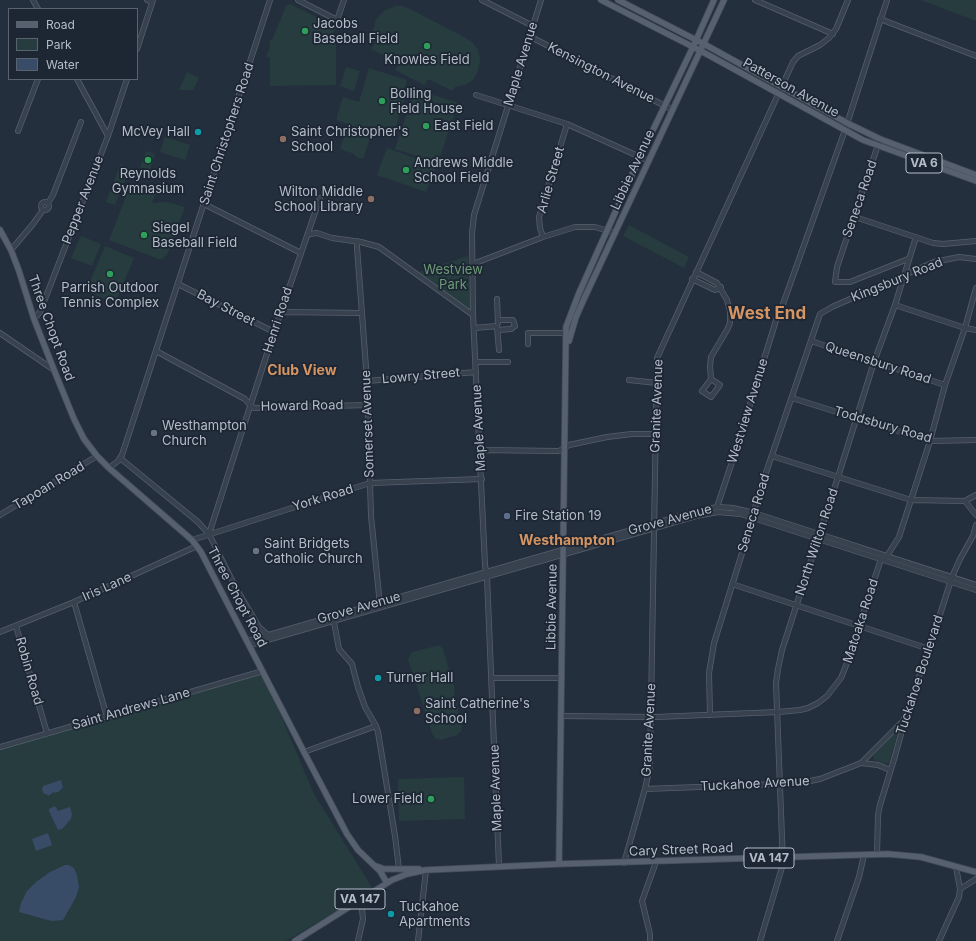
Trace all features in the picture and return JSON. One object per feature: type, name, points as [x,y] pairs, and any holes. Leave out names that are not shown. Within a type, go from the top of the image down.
[{"type":"main road","name":"Patterson Avenue","points":[[601,0],[701,51],[845,130],[878,146],[976,181]]},
{"type":"main road","name":"Patterson Avenue","points":[[618,0],[704,44],[847,123],[880,139],[976,175]]},
{"type":"main road","name":"Libbie Avenue","points":[[559,864],[567,351],[566,326],[607,230],[714,0]]},
{"type":"main road","name":"Libbie Avenue","points":[[567,351],[576,317],[724,0]]},
{"type":"main road","name":"Three Chopt Road","points":[[0,230],[10,250],[34,319],[79,429],[97,456],[109,468],[198,546],[207,560],[304,752],[350,839],[363,856],[380,871],[387,883]]},
{"type":"main road","name":"Cary Street Road","points":[[387,883],[399,876],[426,870],[499,866],[877,854],[918,856],[976,872]]},
{"type":"main road","points":[[374,866],[384,869],[426,870]]},
{"type":"main road","name":"VA 147","points":[[295,941],[387,883]]},
{"type":"street","points":[[138,46],[153,1],[147,0]]},
{"type":"street","name":"Saint Christophers Road","points":[[109,468],[122,455],[270,0]]},
{"type":"street","points":[[298,0],[337,20],[344,0]]},
{"type":"street","points":[[482,0],[533,26]]},
{"type":"street","name":"Maple Avenue","points":[[499,866],[492,678],[473,315],[472,233],[474,216],[540,0]]},
{"type":"street","points":[[755,0],[833,34]]},
{"type":"street","name":"Granite Avenue","points":[[624,863],[650,766],[657,358],[793,62],[798,56],[820,45],[833,34],[848,0]]},
{"type":"street","points":[[783,304],[845,130],[887,0]]},
{"type":"street","points":[[880,19],[976,56]]},
{"type":"street","name":"Kensington Avenue","points":[[529,36],[673,110]]},
{"type":"street","points":[[18,131],[38,80]]},
{"type":"street","points":[[78,80],[108,136]]},
{"type":"street","name":"Pepper Avenue","points":[[34,319],[40,312],[108,136],[127,80]]},
{"type":"street","points":[[476,95],[567,124],[649,161]]},
{"type":"street","points":[[10,250],[43,210],[41,206],[42,204],[45,202],[48,203],[54,195],[81,122]]},
{"type":"street","name":"Arlie Street","points":[[543,237],[539,217],[567,124]]},
{"type":"street","name":"Seneca Road","points":[[835,282],[837,267],[880,139]]},
{"type":"street","name":"Henri Road","points":[[210,534],[274,332],[320,198]]},
{"type":"street","points":[[204,204],[301,253]]},
{"type":"street","name":"Kingsbury Road","points":[[855,217],[933,243],[943,244],[976,242]]},
{"type":"street","points":[[473,264],[543,237],[575,227],[595,227],[614,233]]},
{"type":"street","points":[[307,236],[317,233],[332,238],[357,242],[378,248],[473,315]]},
{"type":"street","name":"North Wilton Road","points":[[760,941],[784,857],[779,784],[776,683],[778,668],[782,650],[874,362],[895,305],[916,237]]},
{"type":"street","name":"Somerset Avenue","points":[[357,242],[367,381],[371,516],[380,604]]},
{"type":"street","name":"Kingsbury Road","points":[[820,314],[832,307],[934,262],[959,257],[976,259]]},
{"type":"street","name":"Kingsbury Road","points":[[835,282],[850,282],[908,259]]},
{"type":"street","points":[[696,272],[718,283],[727,300],[730,311],[730,323],[711,357],[710,370],[712,379]]},
{"type":"street","points":[[692,280],[715,290],[721,287]]},
{"type":"street","name":"Bay Street","points":[[178,284],[274,332]]},
{"type":"street","points":[[881,559],[887,556],[899,536],[930,441],[945,385],[965,328],[976,288]]},
{"type":"street","points":[[497,299],[499,350]]},
{"type":"street","points":[[895,305],[965,328],[976,330]]},
{"type":"street","points":[[281,312],[362,313]]},
{"type":"street","name":"Westview Avenue","points":[[717,507],[778,314]]},
{"type":"street","name":"Seneca Road","points":[[710,715],[709,673],[714,643],[754,516],[757,499],[820,314]]},
{"type":"street","points":[[474,328],[511,329],[515,326],[513,320],[498,320]]},
{"type":"street","points":[[0,333],[54,370]]},
{"type":"street","points":[[528,344],[528,333],[566,334]]},
{"type":"street","name":"Queensbury Road","points":[[811,341],[945,385]]},
{"type":"street","name":"Howard Road","points":[[156,351],[245,399],[250,406],[254,408],[367,405]]},
{"type":"street","points":[[476,362],[508,362]]},
{"type":"street","name":"Lowry Street","points":[[367,381],[476,372]]},
{"type":"street","points":[[629,380],[657,383]]},
{"type":"street","name":"Toddsbury Road","points":[[792,398],[930,441],[976,440]]},
{"type":"street","points":[[480,450],[559,451],[570,445],[618,436],[656,434]]},
{"type":"street","name":"Tapoan Road","points":[[0,515],[97,456]]},
{"type":"street","points":[[772,456],[911,500],[965,501],[976,495]]},
{"type":"street","points":[[120,458],[198,522],[210,534],[236,588],[259,627],[268,635]]},
{"type":"street","name":"York Road","points":[[192,540],[370,483],[482,479]]},
{"type":"street","points":[[965,501],[976,515]]},
{"type":"street","name":"Grove Avenue","points":[[249,643],[380,604],[487,575],[700,510],[717,507],[733,508],[881,559],[951,580],[976,585]]},
{"type":"street","name":"Grove Avenue","points":[[654,525],[710,512],[754,516]]},
{"type":"street","name":"Tuckahoe Boulevard","points":[[877,854],[878,815],[901,734],[903,721],[929,649],[951,580],[960,559],[973,536],[976,525]]},
{"type":"street","name":"Grove Avenue","points":[[819,537],[887,556],[976,590]]},
{"type":"street","name":"Iris Lane","points":[[16,626],[74,602],[198,546]]},
{"type":"street","name":"Matoaka Road","points":[[561,716],[651,717],[778,712],[804,709],[818,703],[827,696],[841,678],[860,626],[881,559]]},
{"type":"street","points":[[732,584],[929,649]]},
{"type":"street","points":[[74,602],[107,717]]},
{"type":"street","points":[[333,618],[339,649],[352,664],[364,707],[376,726],[395,836],[399,869]]},
{"type":"street","name":"Grove Avenue","points":[[249,643],[268,635],[333,618]]},
{"type":"street","name":"Robin Road","points":[[0,632],[16,626],[47,733]]},
{"type":"street","name":"Saint Andrews Lane","points":[[0,747],[263,671]]},
{"type":"street","points":[[492,678],[562,678]]},
{"type":"street","name":"Tuckahoe Avenue","points":[[645,789],[779,784],[820,780],[862,763],[903,721]]},
{"type":"street","points":[[304,752],[376,726]]},
{"type":"street","points":[[862,763],[890,770]]},
{"type":"street","points":[[836,941],[859,877],[864,855]]},
{"type":"street","points":[[650,941],[650,934],[642,902],[656,862]]},
{"type":"street","points":[[939,941],[959,897],[960,889],[956,867]]},
{"type":"street","points":[[418,941],[426,870]]},
{"type":"street","points":[[960,889],[976,879]]},
{"type":"street","points":[[358,941],[363,920],[361,898]]},
{"type":"green space","points":[[921,0],[976,0],[976,21]]},
{"type":"green space","points":[[290,4],[337,27],[329,39],[336,40],[336,85],[270,86],[270,58],[266,56],[270,47],[269,40],[272,40],[286,6]]},
{"type":"green space","points":[[396,6],[402,6],[410,9],[473,43],[478,50],[480,60],[478,71],[473,80],[465,85],[455,87],[453,91],[428,79],[425,85],[395,70],[399,63],[371,49],[375,43],[373,31],[376,19],[385,10]]},
{"type":"green space","points":[[346,67],[360,71],[354,91],[340,86]]},
{"type":"green space","name":"Bolling Field House","points":[[369,68],[407,80],[403,92],[406,93],[402,108],[400,108],[396,128],[392,127],[389,139],[351,127],[351,125],[337,120],[343,97],[359,102]]},
{"type":"green space","points":[[187,72],[199,78],[193,90],[179,90]]},
{"type":"green space","name":"East Field","points":[[415,89],[458,103],[438,163],[395,149]]},
{"type":"green space","points":[[346,130],[370,138],[363,159],[340,149]]},
{"type":"green space","points":[[165,137],[190,145],[185,160],[160,152]]},
{"type":"green space","name":"Andrews Middle School Field","points":[[387,148],[436,166],[426,192],[377,175]]},
{"type":"green space","name":"Reynolds Gymnasium","points":[[146,151],[155,154],[150,170],[140,167]]},
{"type":"green space","points":[[121,163],[126,177],[115,205],[106,202]]},
{"type":"green space","name":"Siegel Baseball Field","points":[[131,184],[156,194],[152,203],[167,202],[185,207],[167,255],[162,259],[109,240]]},
{"type":"green space","points":[[629,225],[689,257],[684,268],[623,236]]},
{"type":"green space","name":"Parrish Outdoor Tennis Complex","points":[[81,236],[101,244],[92,266],[71,258]]},
{"type":"green space","name":"Parrish Outdoor Tennis Complex","points":[[105,246],[134,258],[115,303],[86,291]]},
{"type":"green space","name":"Westview Park","points":[[468,256],[470,309],[419,272]]},
{"type":"green space","points":[[440,646],[443,649],[454,685],[455,698],[462,725],[461,731],[457,735],[441,740],[435,738],[432,733],[408,659],[412,652]]},
{"type":"green space","points":[[263,673],[314,794],[373,889],[286,941],[0,941],[0,749]]},
{"type":"green space","points":[[894,733],[897,734],[897,736],[889,763],[885,764],[874,760],[873,756]]},
{"type":"green space","name":"Lower Field","points":[[464,777],[465,819],[399,821],[398,779]]},
{"type":"water","points":[[61,780],[63,788],[60,791],[54,792],[48,796],[47,794],[44,794],[42,790],[43,786]]},
{"type":"water","points":[[55,806],[58,811],[70,807],[72,814],[71,819],[62,829],[58,830],[49,811],[49,809]]},
{"type":"water","points":[[48,833],[52,845],[36,851],[32,839]]},
{"type":"water","points":[[65,865],[69,865],[74,868],[79,887],[76,897],[63,920],[52,921],[19,912],[21,903],[27,891],[36,882],[50,872]]},
{"type":"place","name":"Jacobs Baseball Field","points":[[305,31]]},
{"type":"place","name":"Knowles Field","points":[[427,46]]},
{"type":"place","name":"Bolling Field House","points":[[382,101]]},
{"type":"place","name":"East Field","points":[[426,126]]},
{"type":"place","name":"McVey Hall","points":[[198,132]]},
{"type":"place","name":"Saint Christopher's School","points":[[283,139]]},
{"type":"place","name":"Reynolds Gymnasium","points":[[148,160]]},
{"type":"place","name":"Andrews Middle School Field","points":[[406,170]]},
{"type":"place","name":"Wilton Middle School Library","points":[[371,199]]},
{"type":"place","name":"Siegel Baseball Field","points":[[144,235]]},
{"type":"place","name":"Parrish Outdoor Tennis Complex","points":[[110,274]]},
{"type":"place","name":"Westhampton Church","points":[[154,433]]},
{"type":"place","name":"Fire Station 19","points":[[507,516]]},
{"type":"place","name":"Saint Bridgets Catholic Church","points":[[256,551]]},
{"type":"place","name":"Turner Hall","points":[[378,678]]},
{"type":"place","name":"Saint Catherine's School","points":[[417,711]]},
{"type":"place","name":"Lower Field","points":[[431,799]]},
{"type":"place","name":"Tuckahoe Apartments","points":[[391,914]]},
{"type":"district","name":"West End","points":[[767,314]]},
{"type":"district","name":"Club View","points":[[302,371]]},
{"type":"district","name":"Westhampton","points":[[567,541]]}]
